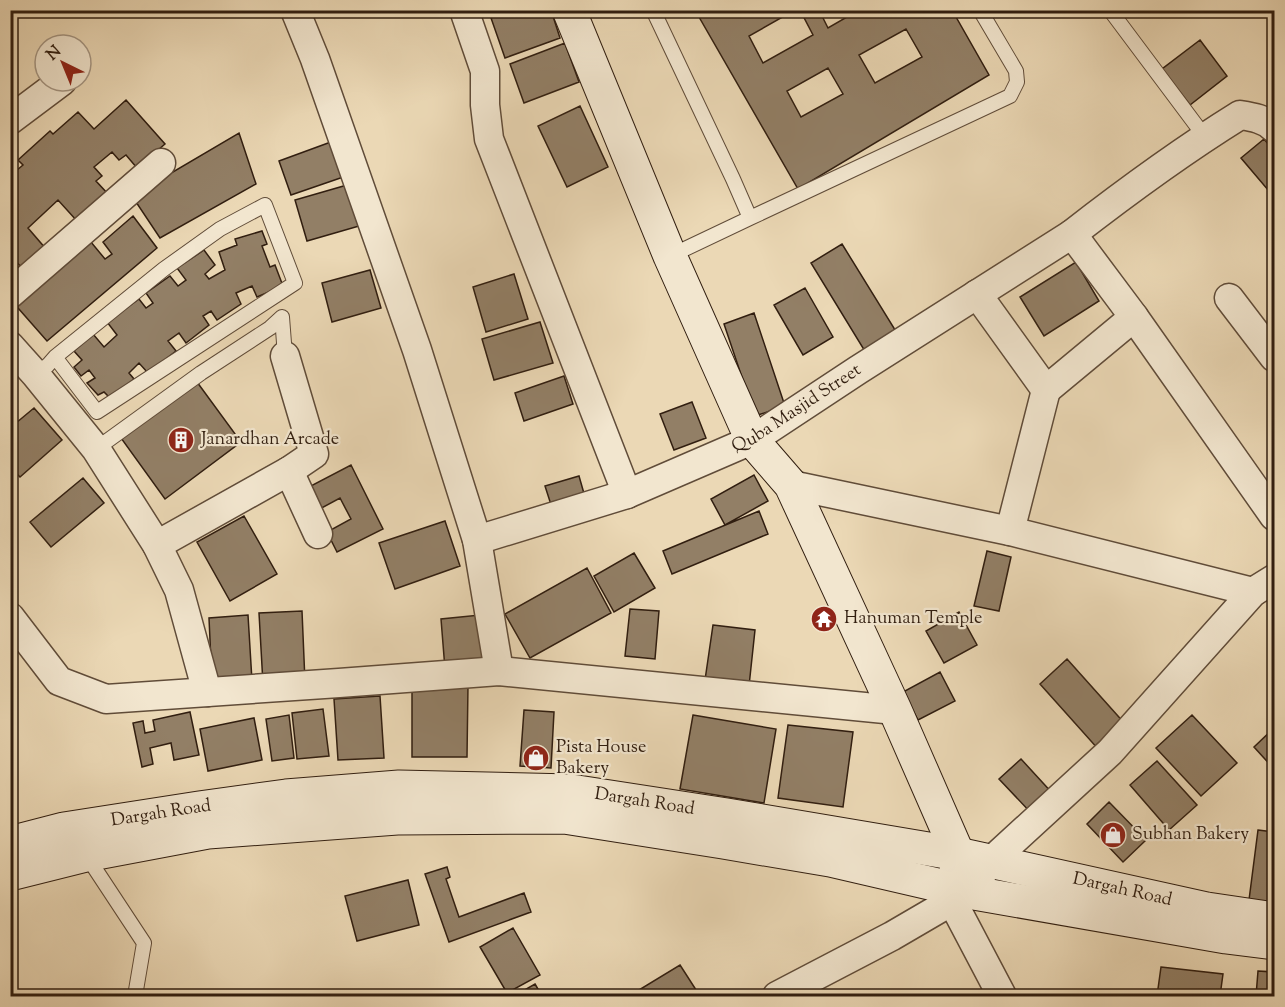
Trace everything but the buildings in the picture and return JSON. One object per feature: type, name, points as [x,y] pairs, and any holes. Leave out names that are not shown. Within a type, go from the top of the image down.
[{"type":"main road","points":[[569,10],[670,256],[752,440],[791,485],[895,710],[958,854],[958,894]]},
{"type":"main road","name":"Dargah Road","points":[[10,843],[64,829],[286,796],[399,787],[571,791],[958,854],[1207,909],[1275,919]]},
{"type":"main road","name":"Dargah Road","points":[[10,874],[86,855],[208,832],[397,818],[564,817],[830,860],[958,894],[1275,943]]},
{"type":"street","points":[[295,10],[315,59],[417,350],[477,540],[499,671]]},
{"type":"street","points":[[464,10],[485,71],[485,105],[489,139],[627,494]]},
{"type":"street","points":[[10,120],[46,93]]},
{"type":"street","name":"Quba Masjid Street","points":[[477,540],[627,494],[752,440],[1072,234],[1204,137],[1240,115],[1269,123],[1275,128]]},
{"type":"street","points":[[10,294],[161,164]]},
{"type":"street","points":[[1072,234],[1134,317],[1275,516]]},
{"type":"street","points":[[977,294],[1046,390]]},
{"type":"street","points":[[1229,298],[1275,357]]},
{"type":"street","points":[[1010,531],[1046,390],[1134,317]]},
{"type":"street","points":[[10,346],[46,366],[157,545],[179,590],[207,692]]},
{"type":"street","points":[[157,545],[289,471],[314,454],[285,356]]},
{"type":"street","points":[[289,471],[318,534]]},
{"type":"street","points":[[791,485],[1264,586]]},
{"type":"street","points":[[777,996],[892,936],[958,894],[1110,752],[1264,586]]},
{"type":"street","points":[[10,617],[59,681],[106,699],[499,671],[895,710]]},
{"type":"street","points":[[958,894],[1002,996]]},
{"type":"lane","points":[[653,10],[750,218]]},
{"type":"lane","points":[[670,256],[1010,96],[1017,82],[1016,71],[980,10]]},
{"type":"lane","points":[[1110,10],[1204,137]]},
{"type":"lane","points":[[266,205],[295,283],[97,412],[46,366],[164,269],[220,229],[266,205]]},
{"type":"lane","points":[[96,449],[282,317],[285,356]]},
{"type":"lane","points":[[86,855],[144,943],[135,996]]},
{"type":"place","name":"Janardhan Arcade","points":[[181,440]]},
{"type":"place","name":"Hanuman Temple","points":[[824,619]]},
{"type":"place","name":"Pista House Bakery","points":[[536,758]]},
{"type":"place","name":"Subhan Bakery","points":[[1113,835]]}]
